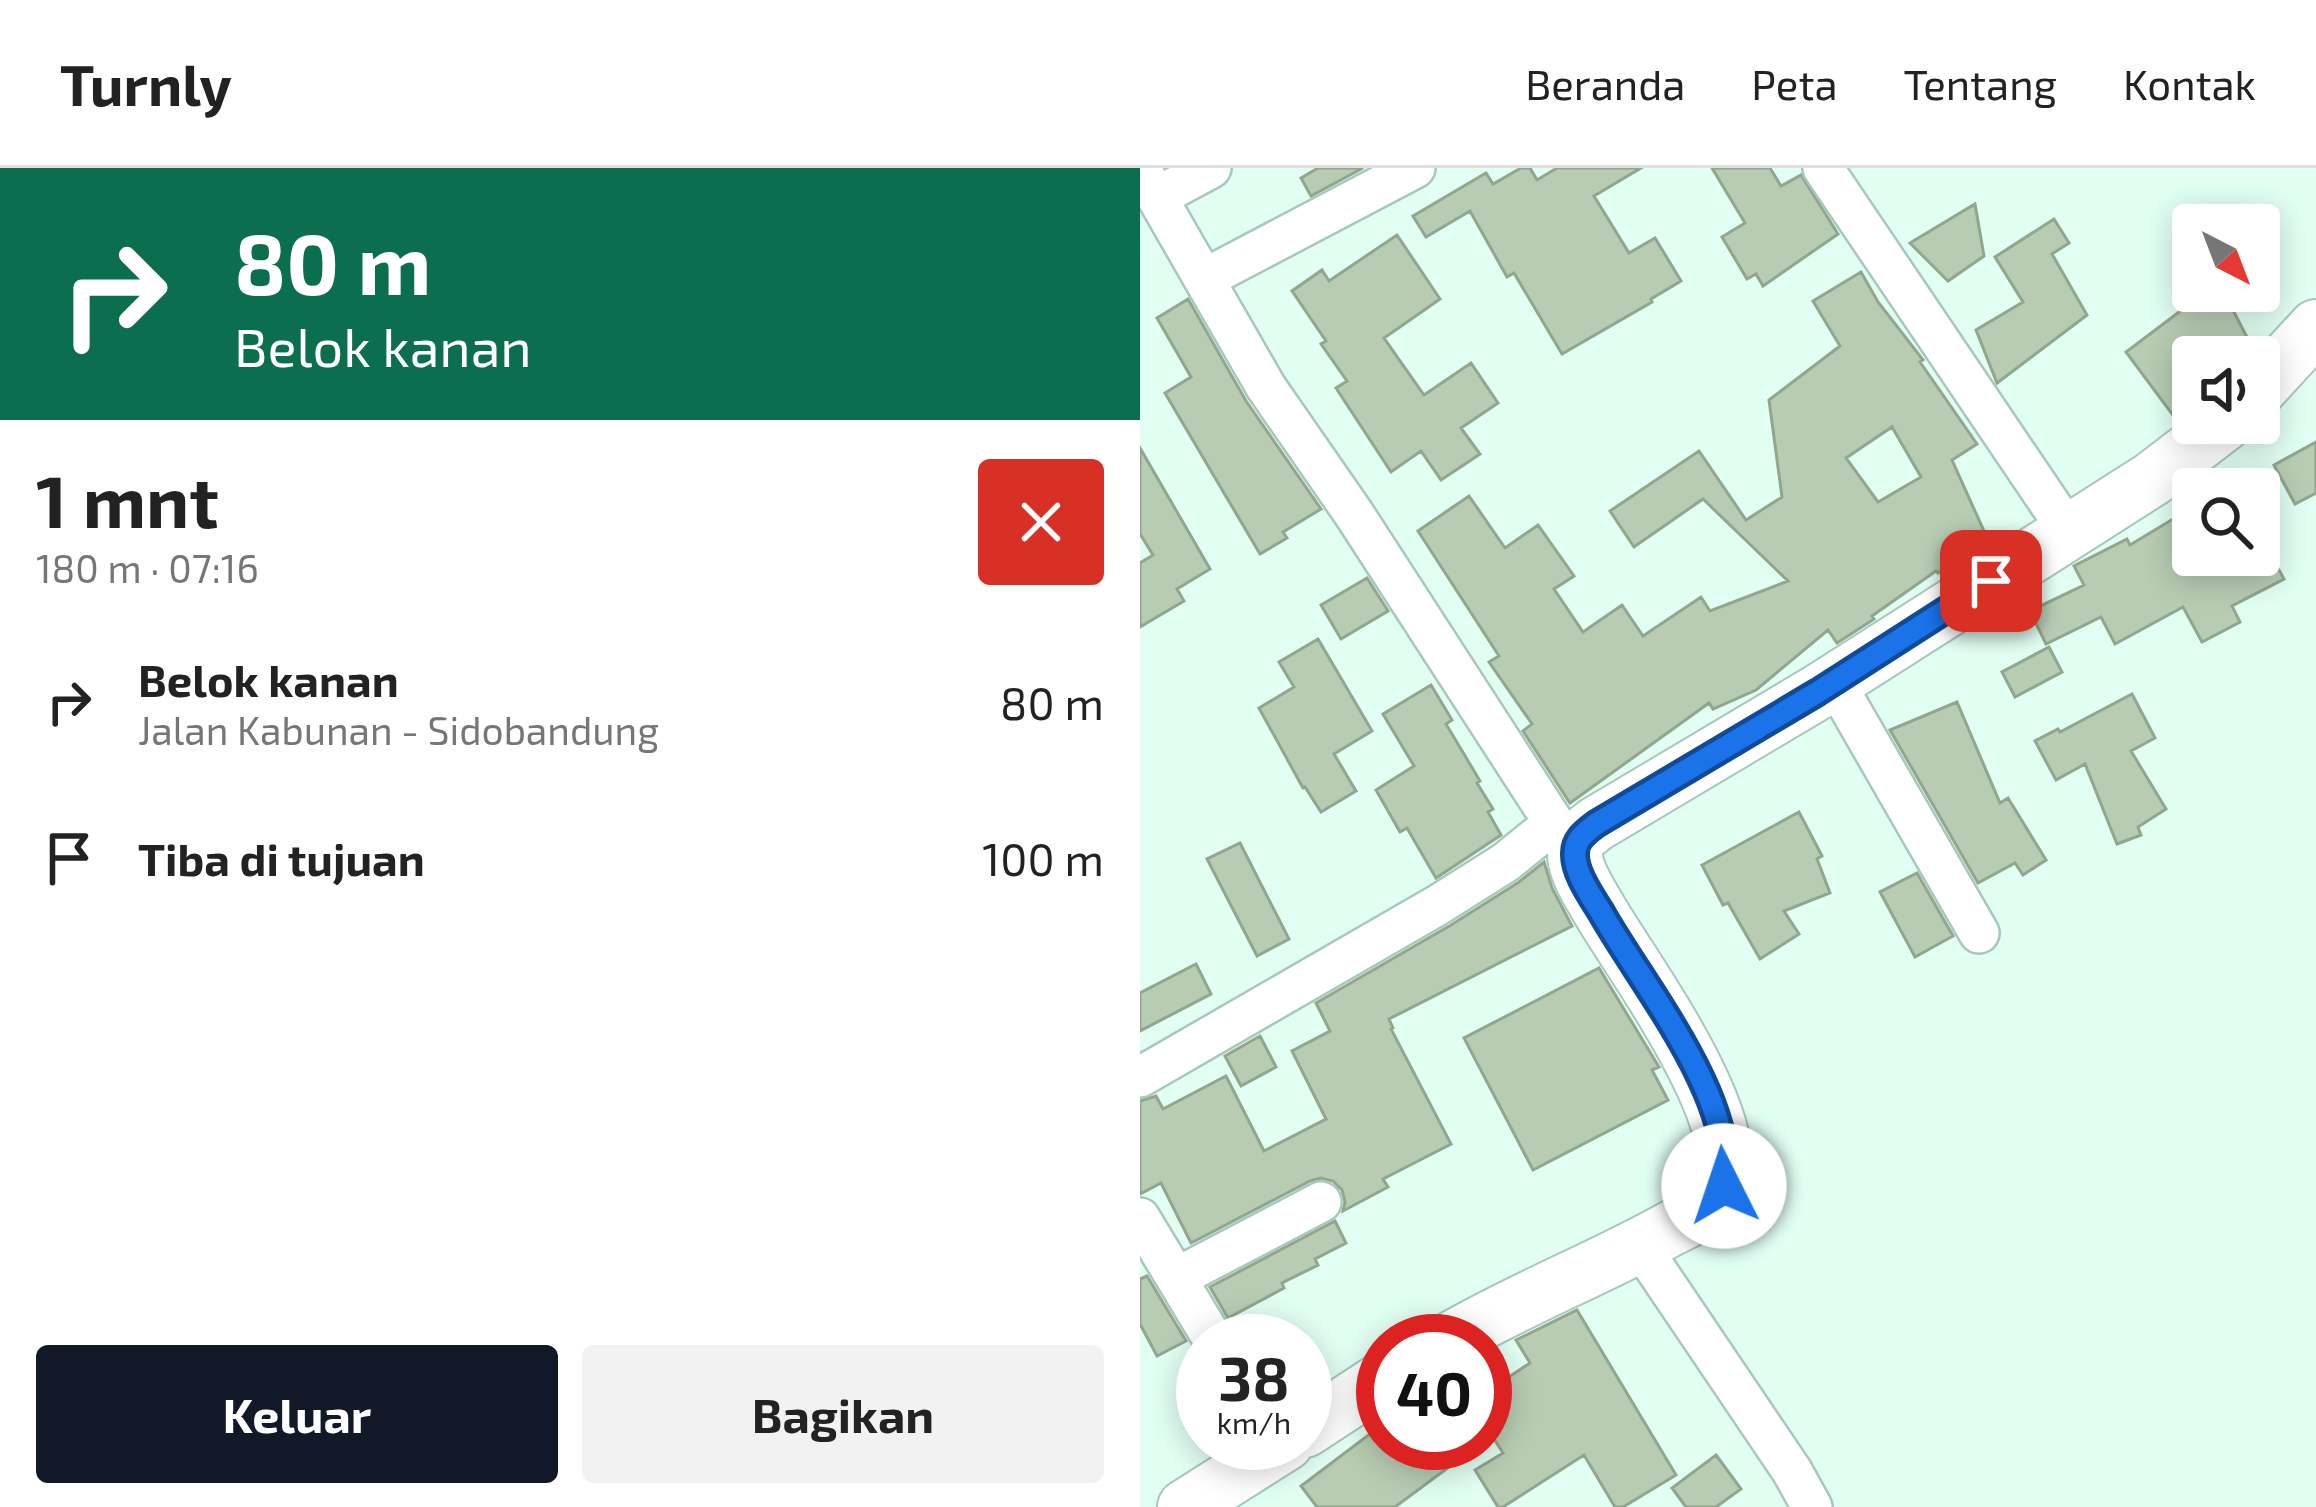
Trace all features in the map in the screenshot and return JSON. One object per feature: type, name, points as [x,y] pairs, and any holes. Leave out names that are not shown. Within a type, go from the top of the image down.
[{"type":"street","points":[[1211,168],[1148,183],[1266,387],[1565,834],[1576,865],[1624,953],[1687,1052],[1725,1146],[1724,1186],[1710,1206],[1503,1314]]},
{"type":"street","points":[[1204,279],[1415,168]]},
{"type":"street","points":[[1823,168],[2069,532]]},
{"type":"street","points":[[2280,366],[2316,327]]},
{"type":"street","points":[[1140,1077],[1506,862],[1565,834],[1582,836],[2069,532],[2199,444]]},
{"type":"street","points":[[1834,681],[1979,932]]},
{"type":"street","points":[[1176,1278],[1321,1202]]},
{"type":"street","points":[[1140,1218],[1198,1314]]},
{"type":"street","points":[[1640,1246],[1811,1507]]},
{"type":"street","points":[[1185,1507],[1243,1470]]},
{"type":"building","points":[[1318,168],[1363,168],[1311,196],[1301,178]]},
{"type":"building","points":[[1530,168],[1537,180],[1557,168],[1641,168],[1594,196],[1629,253],[1655,238],[1681,281],[1562,354],[1514,273],[1507,277],[1470,211],[1426,237],[1413,216],[1486,173],[1493,184]]},
{"type":"building","points":[[1712,168],[1770,168],[1781,186],[1801,175],[1838,234],[1763,286],[1756,274],[1747,279],[1722,237],[1745,223]]},
{"type":"building","points":[[1975,204],[1984,256],[1948,281],[1910,243]]},
{"type":"building","points":[[2054,219],[2069,243],[2052,254],[2087,315],[1997,383],[1976,330],[2023,302],[1995,257]]},
{"type":"building","points":[[1397,235],[1440,299],[1384,338],[1424,395],[1471,363],[1498,403],[1461,428],[1480,454],[1441,480],[1421,451],[1391,472],[1336,388],[1347,381],[1292,291],[1322,270],[1329,281]]},
{"type":"building","points":[[1861,272],[1977,444],[1952,460],[1988,540],[1936,571],[1837,643],[1828,630],[1756,690],[1713,709],[1709,703],[1570,803],[1523,731],[1532,724],[1489,662],[1499,656],[1418,531],[1469,496],[1505,548],[1538,525],[1574,576],[1554,589],[1583,632],[1622,605],[1643,636],[1701,597],[1710,611],[1788,581],[1703,499],[1634,547],[1610,511],[1699,451],[1746,520],[1782,497],[1769,400],[1840,346],[1813,301]],"holes":[[[1892,427],[1921,477],[1878,502],[1846,458]]]},
{"type":"building","points":[[1188,299],[1246,401],[1321,509],[1283,532],[1287,538],[1260,554],[1165,393],[1191,377],[1157,318]]},
{"type":"building","points":[[2179,312],[2234,312],[2246,336],[2172,336],[2172,414],[2126,352]]},
{"type":"building","points":[[2316,442],[2316,493],[2295,504],[2280,468],[2274,465]]},
{"type":"building","points":[[1140,448],[1210,569],[1177,589],[1184,601],[1140,627],[1140,563],[1153,555],[1140,534]]},
{"type":"building","points":[[2172,520],[2172,576],[2280,576],[2280,572],[2284,579],[2232,606],[2240,622],[2202,642],[2183,607],[2115,644],[2101,617],[2046,644],[2030,611],[2084,585],[2074,566],[2127,539],[2130,545]]},
{"type":"building","points":[[1367,578],[1388,611],[1341,639],[1321,605]]},
{"type":"building","points":[[1318,639],[1372,731],[1334,754],[1356,791],[1321,812],[1259,708],[1294,687],[1279,662]]},
{"type":"building","points":[[2049,647],[2062,672],[2015,697],[2002,672]]},
{"type":"building","points":[[1431,685],[1452,720],[1446,724],[1480,781],[1493,809],[1488,812],[1501,835],[1436,878],[1407,828],[1400,832],[1376,790],[1414,766],[1383,714]]},
{"type":"building","points":[[2132,694],[2155,738],[2131,751],[2166,809],[2138,827],[2141,835],[2117,844],[2085,764],[2056,780],[2035,741]]},
{"type":"building","points":[[1957,702],[2000,803],[2008,798],[2046,860],[2023,875],[2015,863],[1978,883],[1890,730]]},
{"type":"building","points":[[1799,812],[1822,856],[1817,859],[1830,893],[1784,911],[1799,934],[1760,959],[1702,865]]},
{"type":"building","points":[[1240,843],[1289,939],[1257,956],[1207,859]]},
{"type":"building","points":[[1544,862],[1572,926],[1389,1019],[1451,1144],[1383,1179],[1388,1187],[1343,1211],[1342,1190],[1321,1178],[1191,1243],[1161,1183],[1140,1194],[1140,1101],[1156,1096],[1163,1109],[1226,1076],[1264,1151],[1326,1119],[1292,1051],[1330,1031],[1316,1003],[1451,925]]},
{"type":"building","points":[[1917,873],[1953,936],[1915,957],[1880,892]]},
{"type":"building","points":[[1196,964],[1211,994],[1140,1031],[1140,993]]},
{"type":"building","points":[[1599,968],[1659,1067],[1652,1070],[1668,1100],[1533,1170],[1464,1038]]},
{"type":"building","points":[[1260,1036],[1276,1067],[1241,1086],[1225,1056]]},
{"type":"building","points":[[1335,1221],[1346,1243],[1315,1259],[1318,1265],[1282,1283],[1284,1288],[1235,1314],[1226,1314],[1210,1287]]},
{"type":"building","points":[[1147,1276],[1176,1324],[1176,1346],[1157,1356],[1140,1324],[1140,1279]]},
{"type":"building","points":[[1577,1310],[1676,1475],[1623,1507],[1615,1507],[1584,1455],[1498,1507],[1475,1470],[1512,1470],[1512,1375],[1530,1363],[1516,1340]]},
{"type":"building","points":[[1356,1444],[1356,1470],[1445,1470],[1395,1507],[1317,1507],[1301,1486],[1322,1470],[1332,1470],[1332,1463]]},
{"type":"building","points":[[1716,1455],[1741,1489],[1716,1507],[1686,1507],[1672,1488]]},
{"type":"route","points":[[1724,1186],[1725,1146],[1704,1087],[1594,901],[1576,865],[1576,844],[1596,824],[1818,692],[1991,581]]}]
